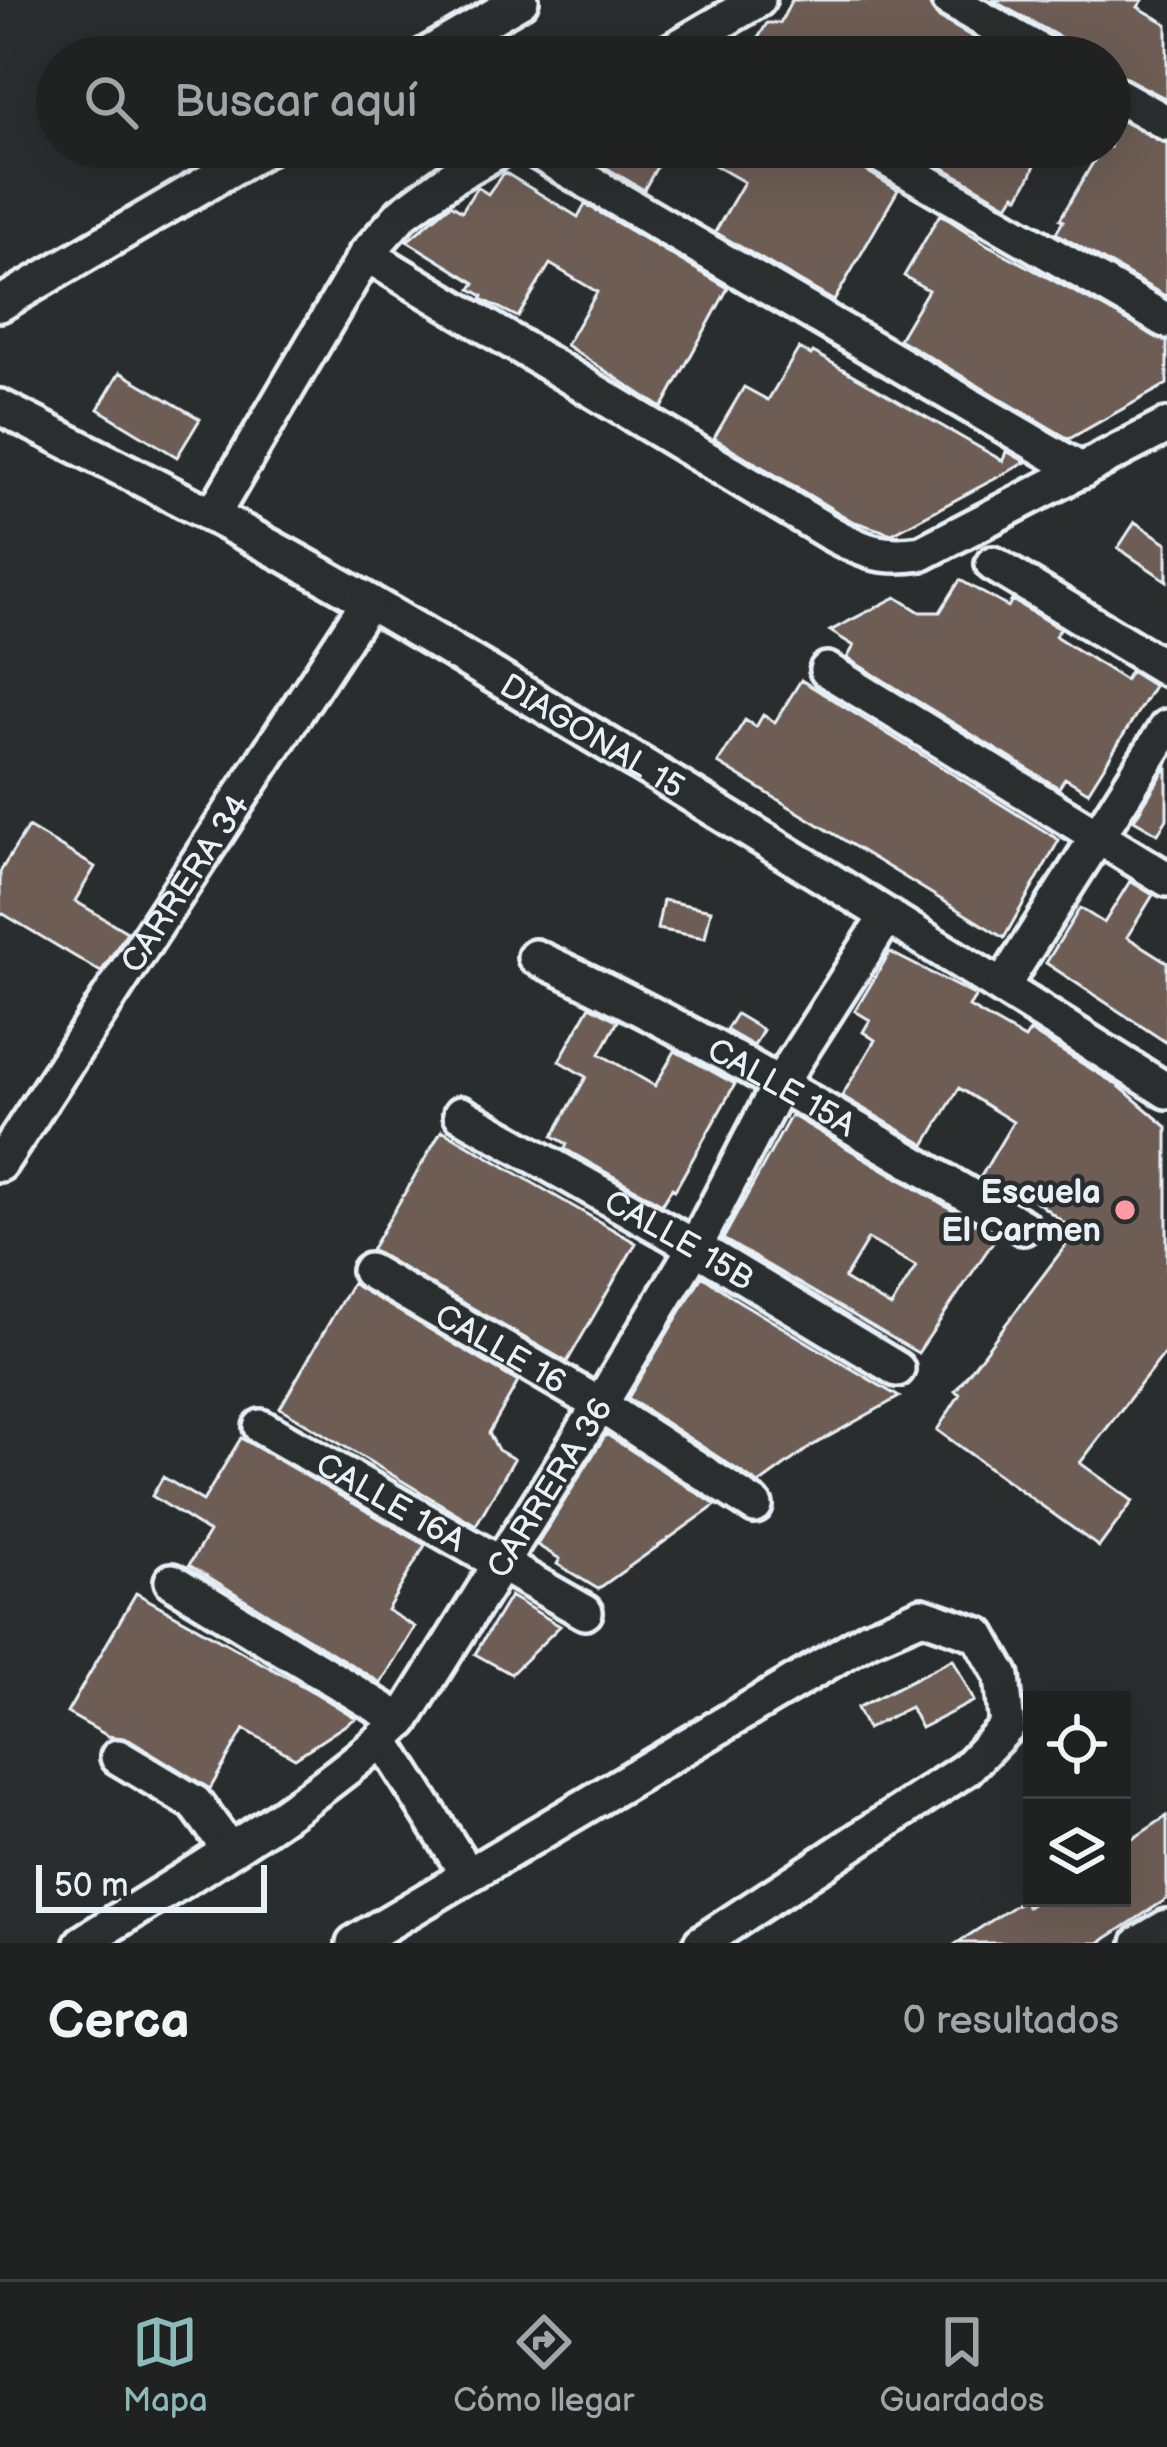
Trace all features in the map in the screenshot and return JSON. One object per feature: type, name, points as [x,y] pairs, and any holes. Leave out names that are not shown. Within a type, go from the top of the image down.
[{"type":"street","points":[[459,36],[520,0]]},
{"type":"street","points":[[707,36],[758,0]]},
{"type":"street","points":[[949,0],[1013,36]]},
{"type":"street","points":[[1131,103],[1167,123]]},
{"type":"street","points":[[0,304],[232,168]]},
{"type":"street","points":[[212,516],[366,254],[402,214],[468,168]]},
{"type":"street","points":[[565,168],[1082,470]]},
{"type":"street","points":[[902,168],[1167,321]]},
{"type":"street","points":[[366,254],[859,549],[891,557],[922,553],[1167,427]]},
{"type":"street","name":"DIAGONAL 15","points":[[0,407],[368,602],[1167,1090]]},
{"type":"street","points":[[993,564],[1167,669]]},
{"type":"street","name":"CARRERA 34","points":[[0,1164],[368,602]]},
{"type":"street","points":[[827,670],[1167,879]]},
{"type":"street","points":[[1001,987],[1167,727]]},
{"type":"street","name":"CARRERA 36","points":[[82,1943],[361,1759],[392,1730],[600,1405],[695,1247],[779,1085],[887,916]]},
{"type":"street","name":"CALLE 15A","points":[[535,957],[779,1085],[1023,1227]]},
{"type":"street","name":"CALLE 15B","points":[[461,1114],[897,1369]]},
{"type":"street","name":"CALLE 16","points":[[369,1271],[600,1405],[755,1506]]},
{"type":"street","name":"CALLE 16A","points":[[261,1427],[584,1612]]},
{"type":"street","points":[[172,1581],[392,1730],[469,1875]]},
{"type":"street","points":[[354,1943],[868,1638],[922,1615],[979,1635],[1002,1676],[1007,1727],[966,1769],[701,1943]]},
{"type":"street","points":[[118,1757],[196,1803],[230,1849]]},
{"type":"street","points":[[1140,1943],[1167,1927]]},
{"type":"building","points":[[792,0],[928,0],[939,18],[971,36],[759,36],[767,23],[780,23]]},
{"type":"building","points":[[992,0],[1143,0],[1138,7],[1167,24],[1167,99],[1131,81],[1131,36],[1058,36]]},
{"type":"building","points":[[1131,126],[1167,144],[1167,297],[1056,233],[1090,168],[1131,168]]},
{"type":"building","points":[[607,168],[656,168],[644,190]]},
{"type":"building","points":[[720,168],[862,168],[898,190],[834,301],[715,232],[744,182]]},
{"type":"building","points":[[944,168],[1034,168],[1019,197],[1015,194],[1008,205]]},
{"type":"building","points":[[504,172],[578,217],[585,204],[728,288],[662,408],[566,345],[597,292],[550,264],[518,317],[482,299],[471,289],[475,283],[407,241],[451,204],[462,211],[477,187],[488,194]]},
{"type":"building","points":[[940,214],[1167,342],[1167,384],[1069,439],[899,339],[928,290],[904,276]]},
{"type":"building","points":[[799,348],[1003,461],[1006,451],[1026,462],[892,534],[852,521],[714,438],[744,387],[768,400]]},
{"type":"building","points":[[120,372],[200,419],[177,457],[98,409]]},
{"type":"building","points":[[1135,522],[1167,543],[1167,581],[1118,548]]},
{"type":"building","points":[[960,580],[1008,607],[1012,600],[1060,629],[1055,636],[1125,680],[1130,671],[1154,686],[1088,792],[1065,778],[1059,788],[847,658],[854,646],[830,631],[896,597],[920,612],[940,612]]},
{"type":"building","points":[[801,680],[1059,840],[1004,938],[718,763],[745,720],[756,727],[763,715],[775,722]]},
{"type":"building","points":[[1167,766],[1167,819],[1158,834],[1134,820]]},
{"type":"building","points":[[28,827],[95,867],[75,901],[127,932],[101,972],[0,912],[0,872]]},
{"type":"building","points":[[1130,881],[1153,895],[1127,937],[1167,962],[1167,1043],[1046,963],[1080,908],[1104,923]]},
{"type":"building","points":[[663,900],[711,910],[705,938],[657,929]]},
{"type":"building","points":[[890,952],[976,996],[969,1007],[1025,1039],[1030,1031],[1119,1086],[1167,1127],[1167,1350],[1080,1463],[1133,1501],[1099,1547],[937,1430],[960,1394],[955,1391],[1076,1232],[1024,1192],[1019,1200],[980,1178],[1013,1122],[959,1088],[925,1145],[842,1096],[875,1040],[863,1032],[870,1020],[855,1011]]},
{"type":"building","points":[[590,1006],[618,1021],[600,1054],[655,1086],[675,1051],[735,1084],[675,1190],[662,1204],[565,1149],[567,1144],[553,1136],[586,1077],[559,1061]]},
{"type":"building","points":[[736,1014],[763,1030],[754,1046],[726,1030]]},
{"type":"building","points":[[791,1115],[997,1236],[918,1353],[723,1239]],"holes":[[[868,1239],[916,1266],[891,1307],[844,1279]]]},
{"type":"building","points":[[442,1130],[636,1243],[567,1362],[371,1250]]},
{"type":"building","points":[[702,1276],[899,1397],[810,1447],[759,1484],[628,1398]]},
{"type":"building","points":[[352,1283],[518,1382],[489,1433],[498,1450],[514,1459],[476,1525],[280,1408]]},
{"type":"building","points":[[606,1434],[716,1505],[598,1589],[557,1564],[560,1559],[537,1545]]},
{"type":"building","points":[[241,1438],[425,1545],[387,1610],[415,1627],[381,1683],[189,1565],[209,1532],[152,1496],[163,1477],[203,1501]]},
{"type":"building","points":[[136,1593],[356,1718],[295,1758],[244,1729],[210,1789],[129,1739],[108,1736],[67,1713]]},
{"type":"building","points":[[510,1596],[560,1626],[511,1674],[475,1654]]},
{"type":"building","points":[[953,1659],[974,1701],[921,1728],[910,1707],[867,1729],[857,1708]]},
{"type":"building","points":[[1167,1816],[1167,1899],[1099,1943],[957,1943],[1023,1900],[1023,1907],[1131,1907],[1131,1840]]},
{"type":"place","name":"Escuela El Carmen","points":[[1125,1210]]}]
